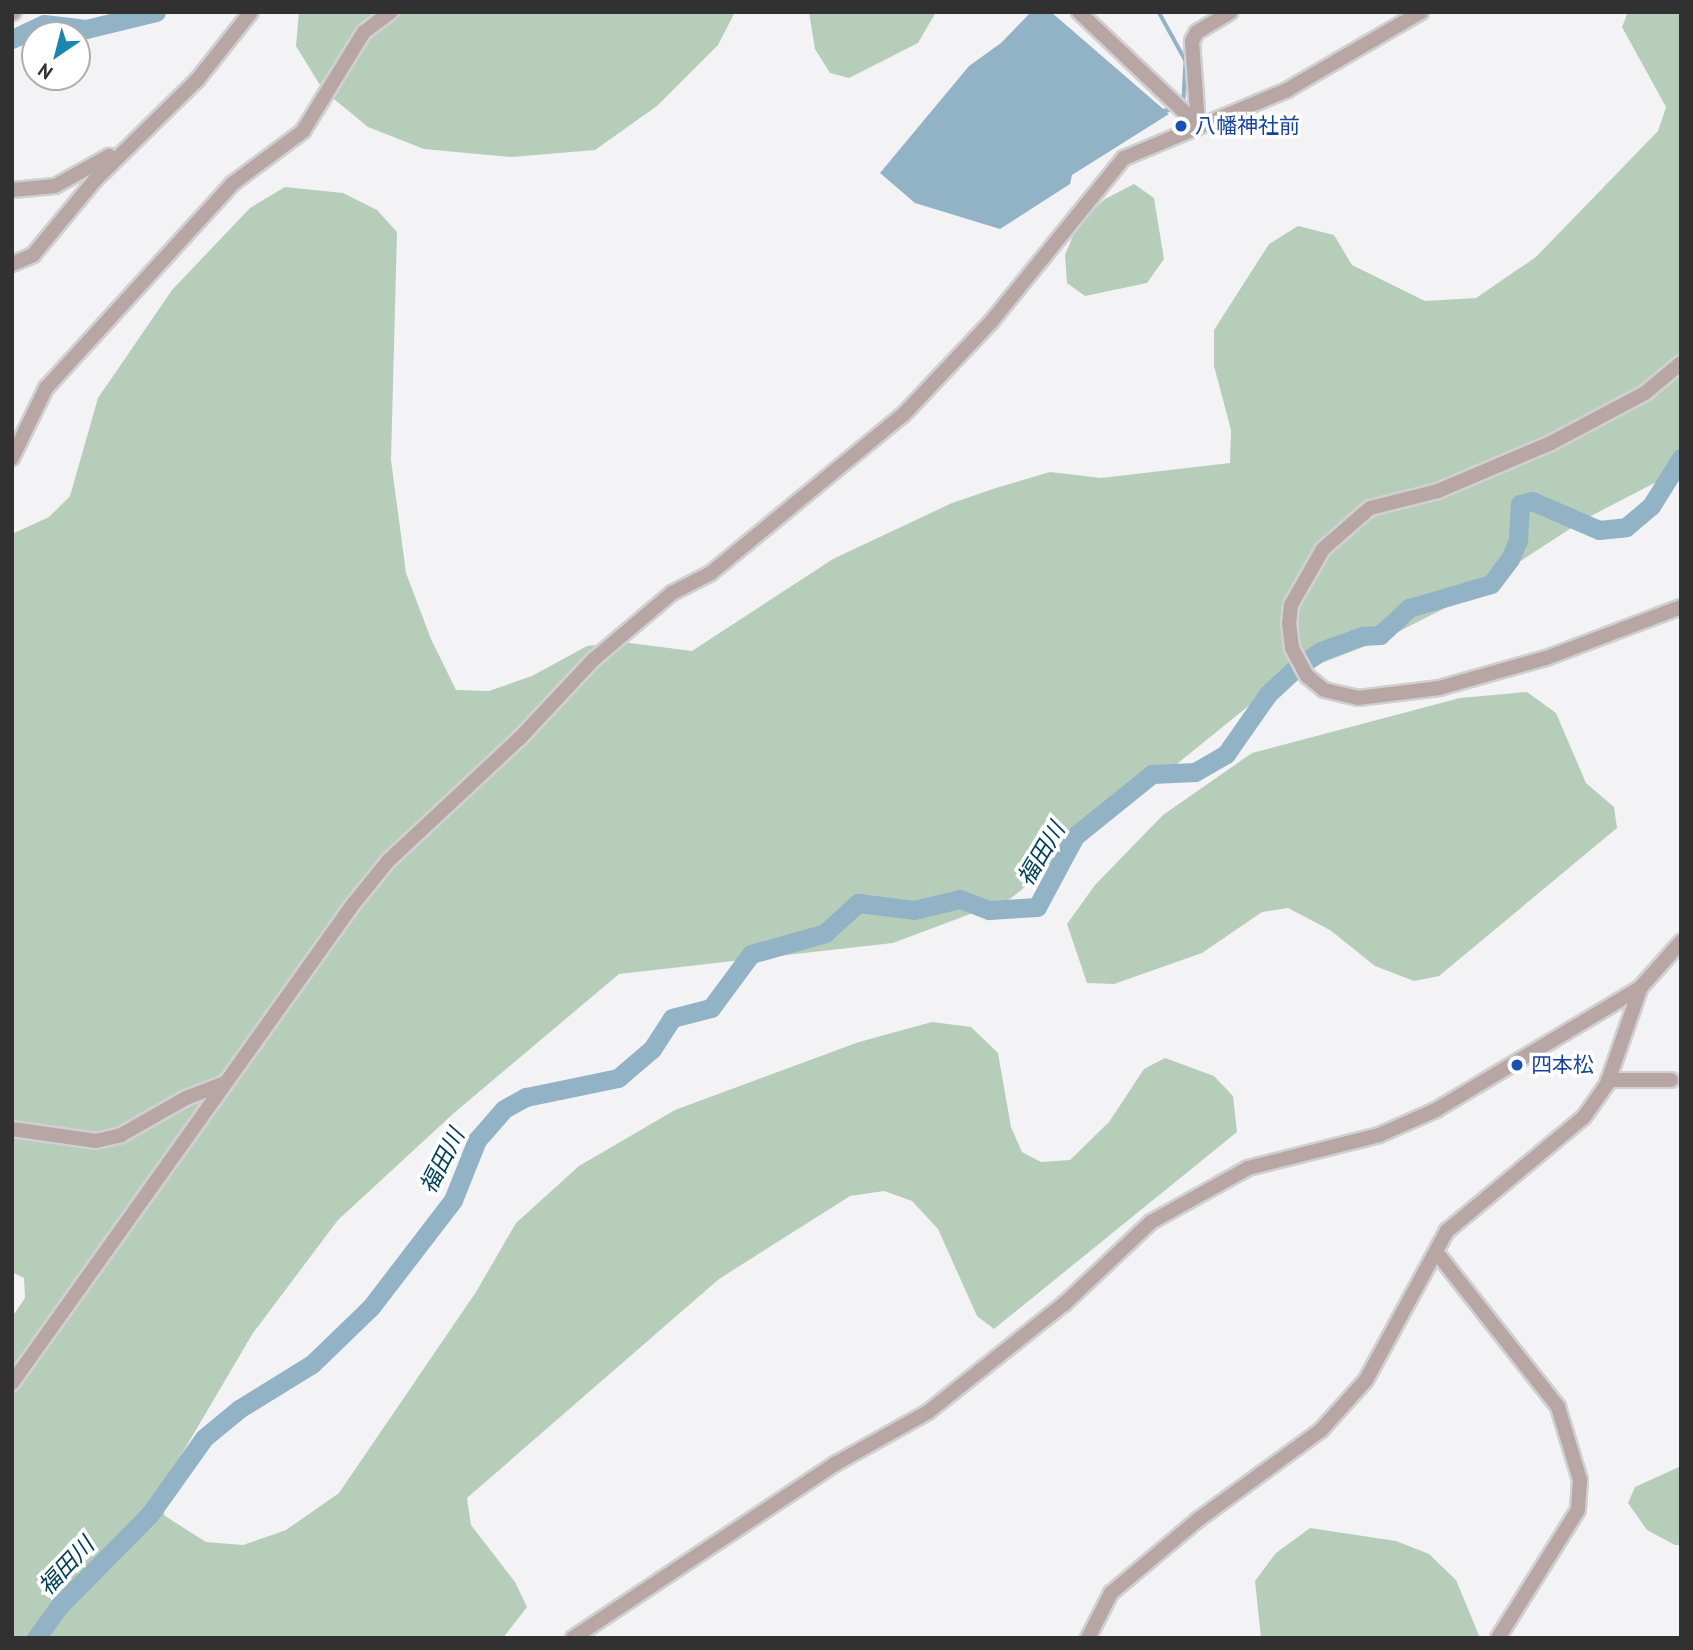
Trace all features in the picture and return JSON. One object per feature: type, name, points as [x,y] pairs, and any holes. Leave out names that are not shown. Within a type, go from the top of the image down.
[{"type":"street","points":[[12,264],[33,255],[131,143],[198,79],[251,12]]},
{"type":"street","points":[[12,458],[46,388],[232,184],[303,131],[364,32],[391,12]]},
{"type":"street","points":[[1079,12],[1198,125]]},
{"type":"street","points":[[1198,125],[1192,41],[1197,32],[1230,12]]},
{"type":"street","points":[[12,1383],[222,1084],[388,862],[520,738],[593,660],[672,593],[711,573],[903,415],[991,322],[1124,158],[1287,90],[1421,12]]},
{"type":"street","points":[[12,190],[55,186],[131,143]]},
{"type":"street","points":[[1681,363],[1645,393],[1550,443],[1438,491],[1370,508],[1323,549],[1291,605],[1289,623],[1297,660],[1324,690],[1358,698],[1439,688],[1546,658],[1681,607]]},
{"type":"street","points":[[573,1638],[835,1464],[928,1412],[1063,1304],[1151,1222],[1248,1168],[1379,1135],[1436,1110],[1640,988],[1681,942]]},
{"type":"street","points":[[1088,1638],[1111,1593],[1142,1564],[1321,1430],[1366,1380],[1447,1231],[1584,1117],[1608,1080],[1640,988]]},
{"type":"street","points":[[1608,1080],[1671,1080]]},
{"type":"street","points":[[12,1129],[96,1141],[121,1135],[186,1098],[222,1084]]},
{"type":"street","points":[[1437,1253],[1558,1407],[1580,1480],[1578,1510],[1497,1638]]},
{"type":"green space","points":[[299,12],[735,12],[718,45],[657,106],[595,150],[511,157],[424,149],[368,127],[323,90],[296,46]]},
{"type":"green space","points":[[809,12],[936,12],[918,43],[849,78],[830,73],[815,49]]},
{"type":"green space","points":[[1628,12],[1681,12],[1681,460],[1668,476],[1585,519],[1461,600],[1384,639],[1283,678],[1010,899],[893,943],[619,974],[454,1113],[338,1220],[253,1333],[157,1496],[165,1516],[206,1542],[243,1545],[286,1530],[339,1493],[476,1292],[516,1223],[579,1166],[675,1110],[859,1042],[932,1022],[971,1027],[998,1053],[1011,1127],[1022,1152],[1041,1162],[1070,1160],[1109,1122],[1144,1069],[1165,1058],[1214,1076],[1233,1096],[1237,1132],[994,1329],[977,1316],[938,1229],[912,1201],[884,1191],[850,1196],[719,1279],[467,1498],[471,1525],[515,1582],[527,1607],[503,1638],[12,1638],[12,1317],[25,1298],[24,1278],[12,1272],[12,534],[49,517],[70,496],[98,398],[172,290],[250,208],[285,187],[343,193],[377,210],[397,232],[391,460],[406,573],[431,639],[456,690],[489,691],[532,676],[587,646],[622,642],[692,651],[833,559],[952,503],[996,488],[1050,472],[1101,478],[1230,463],[1231,430],[1214,366],[1214,330],[1269,244],[1298,226],[1334,235],[1352,265],[1425,301],[1476,298],[1536,257],[1658,131],[1666,107],[1622,27]]},
{"type":"green space","points":[[1134,184],[1154,198],[1164,259],[1147,283],[1085,296],[1067,283],[1065,255],[1078,224],[1105,199]]},
{"type":"green space","points":[[1527,692],[1556,713],[1586,783],[1614,807],[1617,828],[1439,976],[1414,981],[1375,966],[1330,930],[1288,908],[1262,912],[1202,953],[1114,984],[1087,983],[1067,924],[1095,885],[1163,815],[1252,753],[1460,698]]},
{"type":"green space","points":[[1681,1466],[1681,1545],[1675,1545],[1647,1530],[1628,1503],[1635,1487]]},
{"type":"green space","points":[[1310,1528],[1396,1541],[1429,1554],[1456,1580],[1480,1638],[1261,1638],[1255,1581],[1276,1553]]},
{"type":"water","points":[[1031,12],[1051,12],[1169,114],[1072,175],[1070,184],[1000,229],[915,203],[880,173],[969,66],[1001,43]]},
{"type":"waterway","points":[[12,39],[44,24],[86,29],[156,12]]},
{"type":"waterway","points":[[1159,12],[1186,61],[1184,100]]},
{"type":"waterway","points":[[1160,111],[1170,110]]},
{"type":"waterway","name":"福田川","points":[[36,1638],[60,1605],[150,1514],[204,1438],[239,1409],[312,1364],[371,1307],[453,1200],[477,1140],[504,1109],[526,1097],[618,1078],[652,1049],[672,1018],[711,1008],[751,954],[825,933],[858,903],[914,910],[960,899],[989,910],[1037,907],[1075,836],[1152,774],[1195,772],[1226,754],[1268,694],[1295,669],[1321,651],[1362,636],[1380,635],[1409,608],[1491,584],[1510,559],[1518,540],[1520,504],[1532,501],[1599,530],[1626,527],[1651,506],[1681,458]]},
{"type":"place","name":"八幡神社前","points":[[1181,126]]},
{"type":"place","name":"四本松","points":[[1517,1065]]}]
